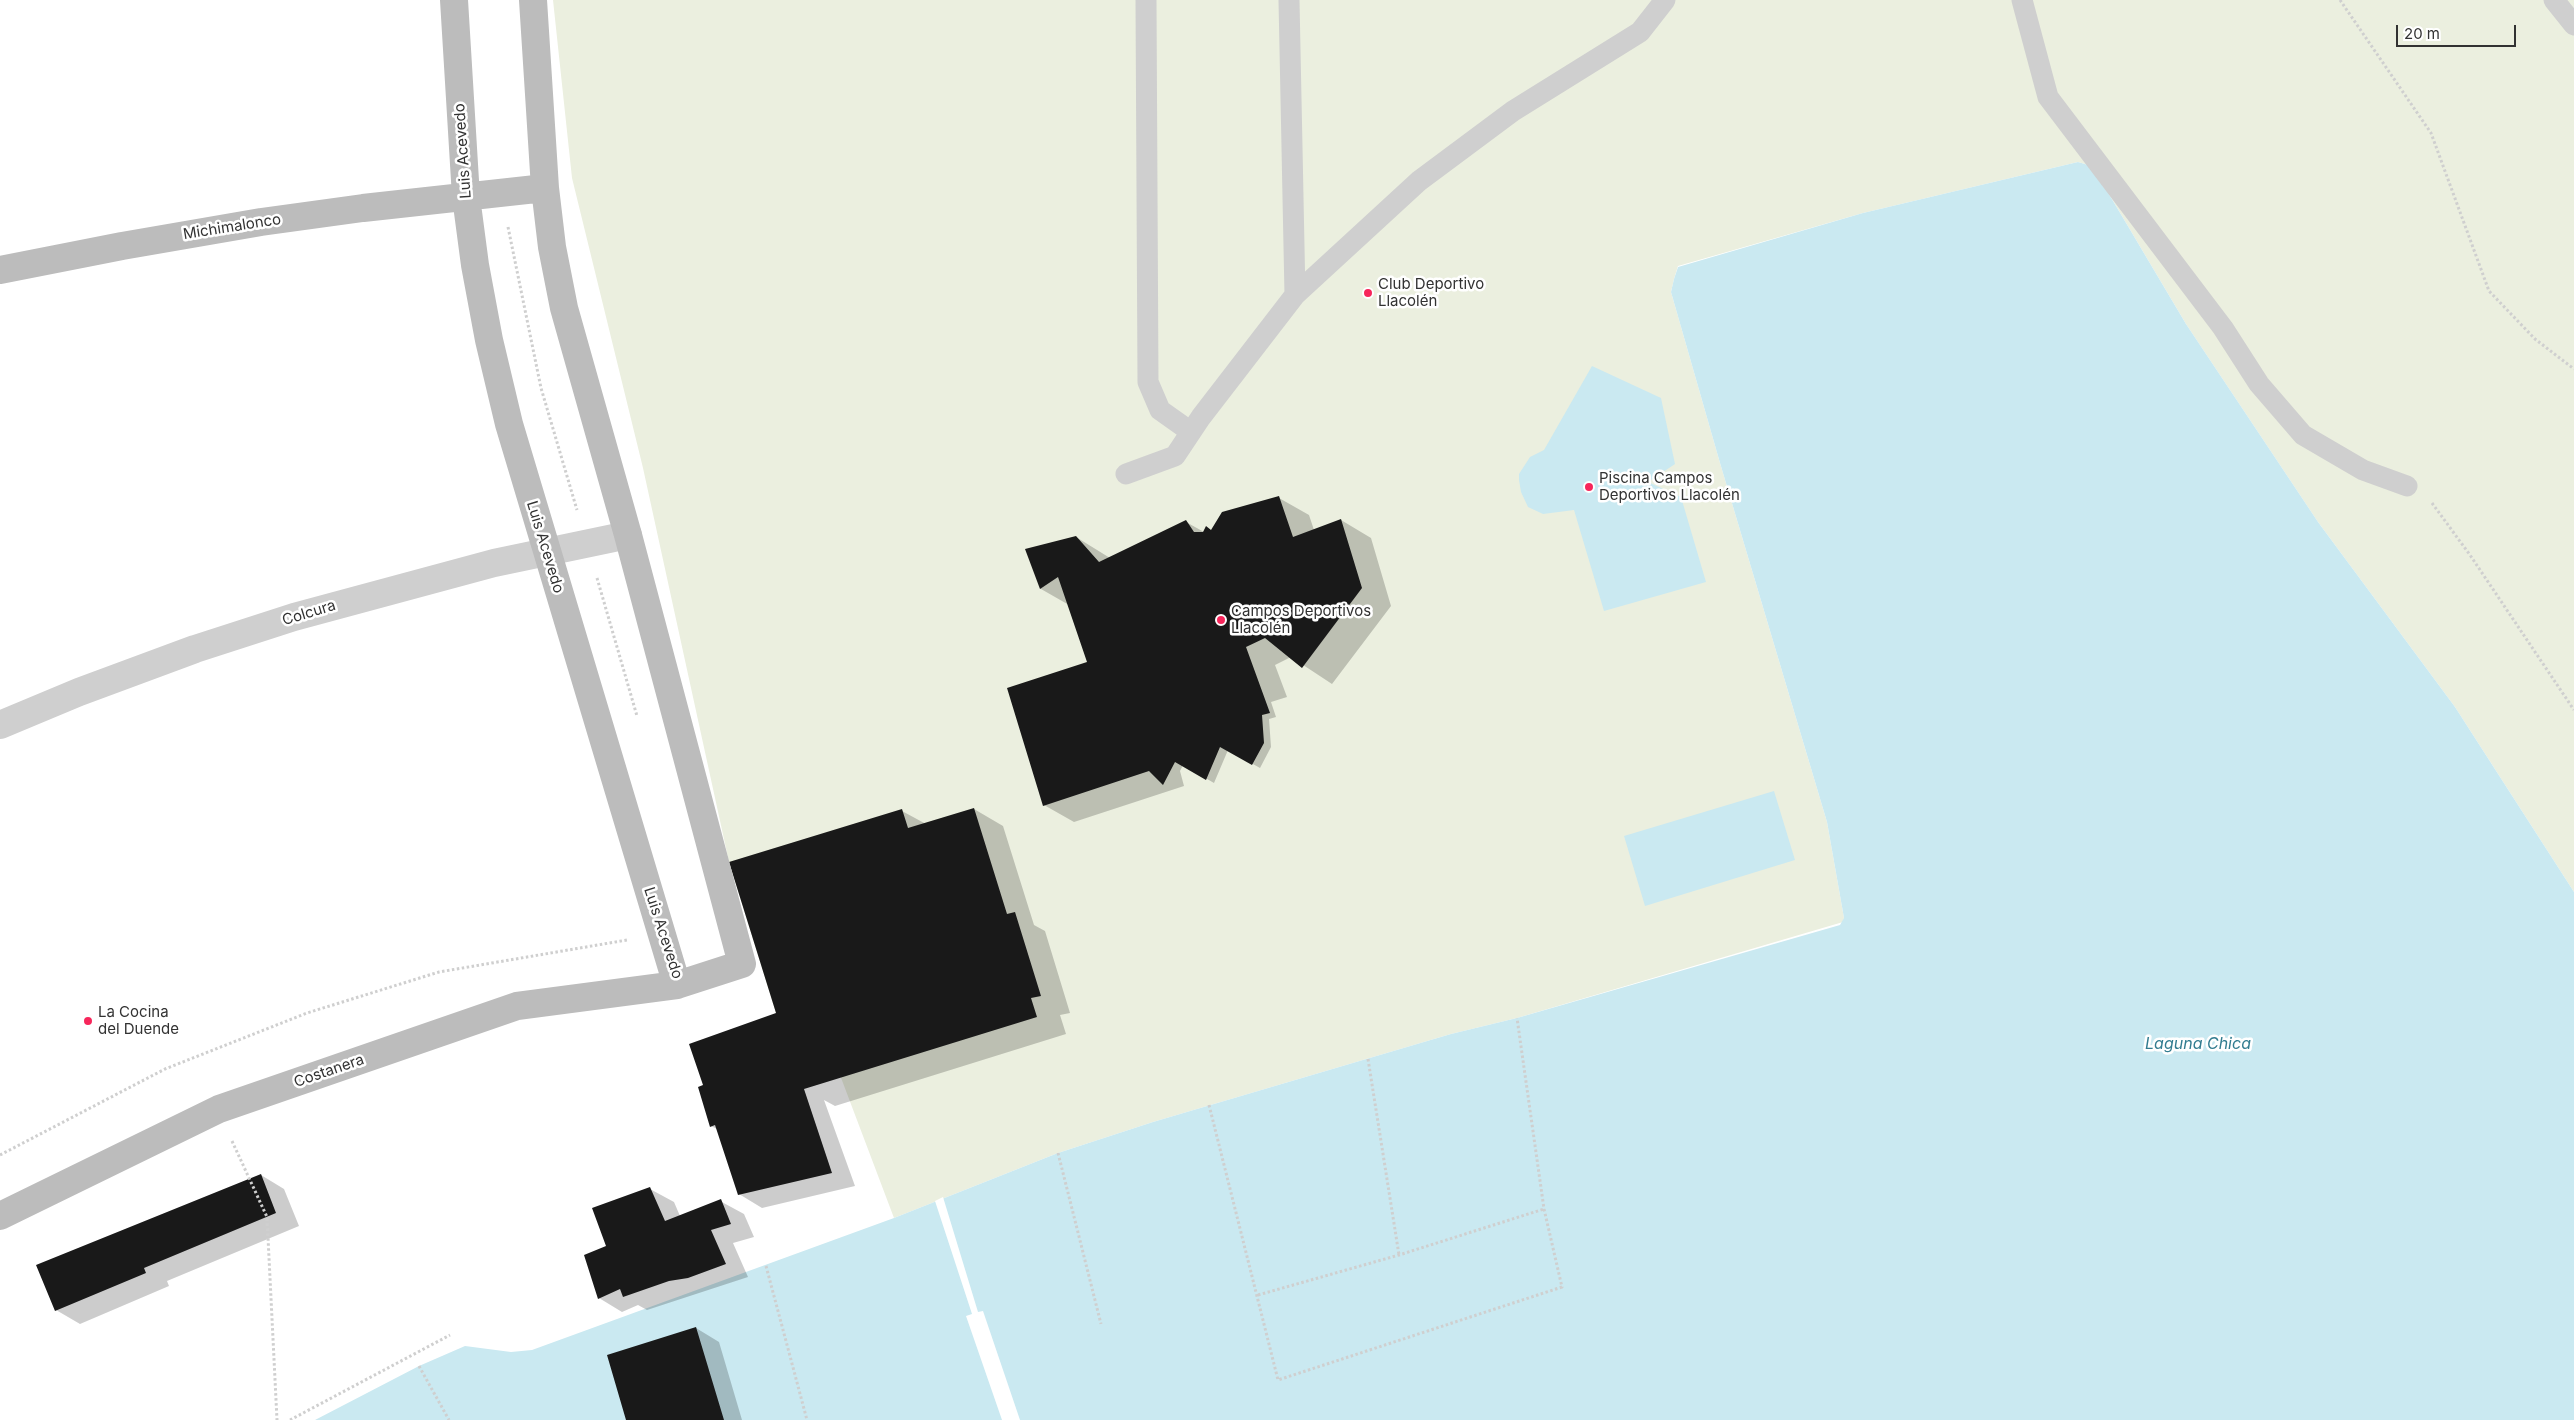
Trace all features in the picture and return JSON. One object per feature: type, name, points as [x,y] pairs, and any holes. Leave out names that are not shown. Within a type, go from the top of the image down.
[{"type":"street","name":"Luis Acevedo","points":[[454,0],[466,197],[475,265],[489,340],[509,424],[677,985],[742,964],[628,535],[564,308],[552,247],[545,188],[533,0]]},
{"type":"street","name":"Michimalonco","points":[[0,270],[122,246],[261,222],[545,188]]},
{"type":"street","name":"Colcura","points":[[0,725],[79,692],[177,656],[294,617],[393,588],[628,535]]},
{"type":"street","name":"Costanera","points":[[0,1216],[219,1109],[517,1006],[677,985]]},
{"type":"lane","points":[[1146,0],[1148,382],[1160,410],[1191,432]]},
{"type":"lane","points":[[1289,0],[1295,294]]},
{"type":"lane","points":[[1126,474],[1175,456],[1295,294],[1419,181],[1512,111],[1640,32],[1664,0]]},
{"type":"lane","points":[[2022,0],[2048,97],[2223,328],[2259,384],[2304,435],[2363,470],[2407,486]]},
{"type":"lane","points":[[2554,0],[2574,25]]},
{"type":"path","points":[[2340,0],[2431,133],[2489,291],[2535,339],[2574,369]]},
{"type":"path","points":[[501,193],[541,388],[639,721]]},
{"type":"path","points":[[2407,486],[2430,500],[2470,555],[2574,710]]},
{"type":"path","points":[[0,1155],[165,1070],[308,1013],[439,972],[662,934]]},
{"type":"path","points":[[1209,1105],[1278,1380],[1562,1287],[1544,1209],[1517,1018]]},
{"type":"path","points":[[1368,1059],[1398,1255]]},
{"type":"path","points":[[219,1109],[267,1217],[277,1420]]},
{"type":"path","points":[[1058,1153],[1101,1324]]},
{"type":"path","points":[[1258,1295],[1398,1255],[1544,1209]]},
{"type":"path","points":[[766,1266],[807,1420]]},
{"type":"path","points":[[290,1420],[450,1335]]},
{"type":"path","points":[[419,1366],[450,1420]]},
{"type":"green space","name":"Campos Deportivos Llacolén","points":[[553,0],[2574,0],[2574,892],[2455,707],[2318,522],[2186,324],[2097,174],[2088,165],[2078,162],[1863,213],[1678,266],[1671,292],[1827,822],[1844,918],[1843,922],[1517,1018],[1451,1034],[1153,1122],[1058,1153],[894,1218],[812,1001],[776,1013],[729,862],[643,468],[572,178]]},
{"type":"water","name":"Laguna Chica","points":[[2078,162],[2088,165],[2097,174],[2186,324],[2318,522],[2455,707],[2574,892],[2574,1420],[315,1420],[419,1366],[465,1346],[511,1352],[532,1350],[894,1218],[1058,1153],[1153,1122],[1451,1034],[1517,1018],[1840,925],[1844,918],[1827,822],[1671,292],[1674,279],[1678,267],[1863,213]]},
{"type":"water","name":"Piscina Campos Deportivos Llacolén","points":[[1592,366],[1661,398],[1675,464],[1648,482],[1681,497],[1706,582],[1604,611],[1574,510],[1543,514],[1528,507],[1521,492],[1519,480],[1519,474],[1530,457],[1544,450]]},
{"type":"water","points":[[1774,791],[1795,860],[1645,906],[1624,836]]},
{"type":"pier","points":[[943,1197],[978,1312],[983,1311],[1020,1420],[1002,1420],[966,1316],[972,1314],[935,1201]]},
{"type":"building","points":[[1279,496],[1293,537],[1341,519],[1362,588],[1302,668],[1265,638],[1246,647],[1270,713],[1262,715],[1264,743],[1252,765],[1220,747],[1206,780],[1175,762],[1163,785],[1149,771],[1043,806],[1007,688],[1087,662],[1058,577],[1040,589],[1025,549],[1076,536],[1099,562],[1186,520],[1194,532],[1203,532],[1206,526],[1211,530],[1222,512]]},
{"type":"building","points":[[974,808],[1007,914],[1015,912],[1041,996],[1031,998],[1037,1017],[804,1089],[832,1173],[738,1195],[715,1125],[710,1127],[698,1087],[703,1085],[689,1044],[776,1013],[729,862],[902,809],[908,828]]},
{"type":"building","points":[[261,1174],[276,1213],[144,1268],[146,1273],[55,1311],[36,1265]]},
{"type":"building","points":[[650,1187],[665,1221],[721,1199],[731,1224],[711,1230],[726,1264],[688,1278],[669,1281],[623,1297],[620,1289],[598,1299],[584,1255],[606,1246],[592,1208]]},
{"type":"building","points":[[696,1327],[724,1420],[626,1420],[607,1355]]},
{"type":"place","name":"Club Deportivo Llacolén","points":[[1368,293]]},
{"type":"place","name":"Piscina Campos Deportivos Llacolén","points":[[1589,487]]},
{"type":"place","name":"Campos Deportivos Llacolén","points":[[1221,620]]},
{"type":"place","name":"La Cocina del Duende","points":[[88,1021]]}]
